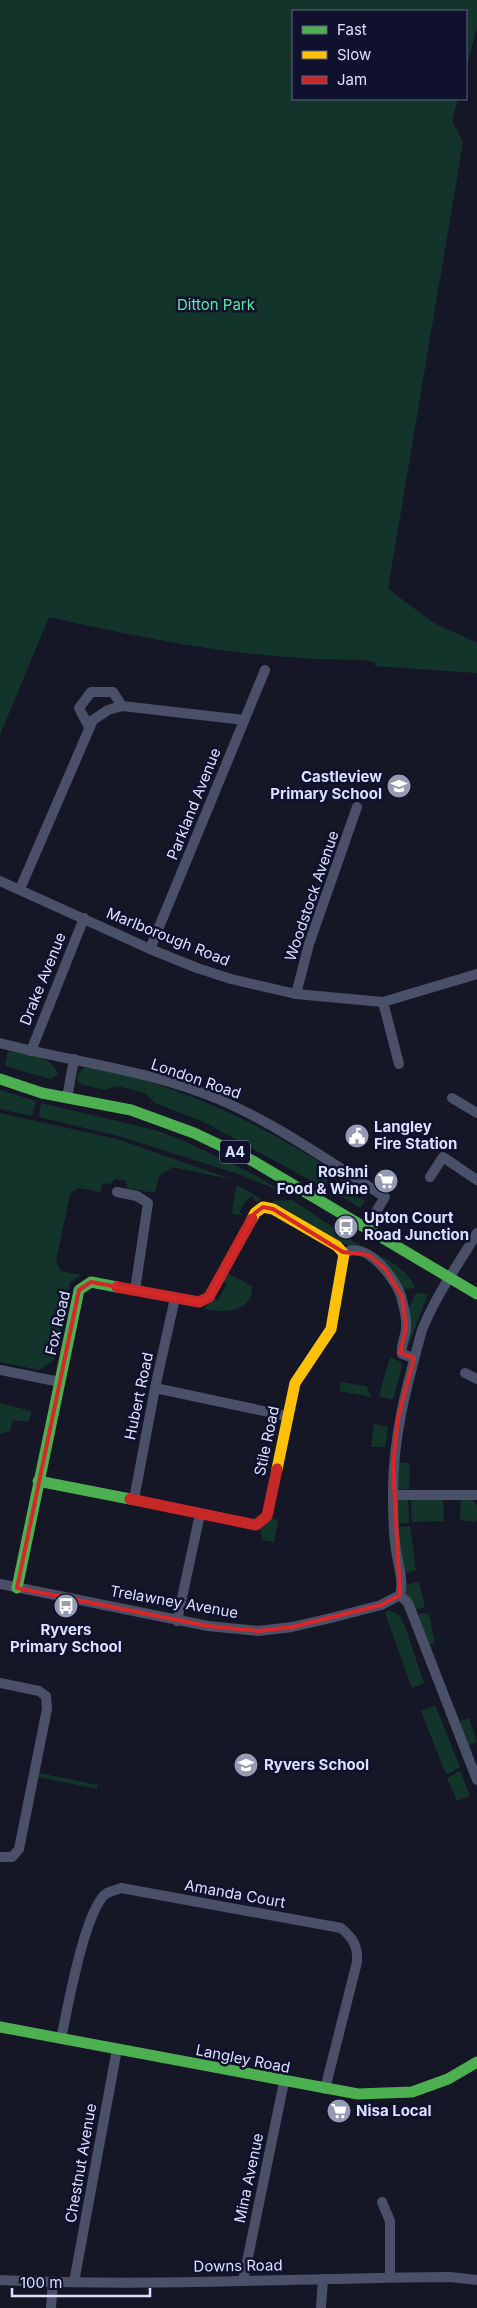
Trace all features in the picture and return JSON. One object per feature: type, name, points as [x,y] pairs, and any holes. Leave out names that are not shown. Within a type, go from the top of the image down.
[{"type":"street","name":"Parkland Avenue","points":[[150,949],[265,670]]},
{"type":"street","points":[[89,727],[79,708],[91,692],[113,692],[122,706]]},
{"type":"street","points":[[20,889],[93,720],[108,710],[122,706],[244,720]]},
{"type":"street","name":"Woodstock Avenue","points":[[296,994],[309,944],[357,807]]},
{"type":"street","name":"Marlborough Road","points":[[0,881],[196,968],[232,979],[296,994],[383,1002],[477,974]]},
{"type":"street","name":"Drake Avenue","points":[[31,1051],[84,918]]},
{"type":"street","points":[[383,1002],[399,1064]]},
{"type":"street","name":"London Road","points":[[0,1043],[159,1080],[216,1098],[268,1122],[385,1197],[366,1228]]},
{"type":"street","points":[[67,1098],[74,1059]]},
{"type":"street","name":"A4","points":[[0,1079],[42,1093],[131,1110],[194,1133],[253,1161],[477,1294]]},
{"type":"street","points":[[452,1098],[477,1113]]},
{"type":"street","points":[[430,1177],[443,1157],[477,1180]]},
{"type":"street","points":[[117,1192],[138,1196],[148,1203],[135,1290]]},
{"type":"street","name":"Fox Road","points":[[17,1588],[79,1290],[91,1282],[199,1302],[209,1297],[255,1213],[263,1207],[274,1209],[337,1246],[344,1254]]},
{"type":"street","points":[[477,1233],[448,1278],[428,1316],[414,1358],[398,1418],[393,1465],[396,1549],[403,1586],[400,1595],[408,1603],[477,1780]]},
{"type":"street","points":[[344,1254],[355,1251],[369,1254],[385,1269],[402,1297],[406,1327],[401,1349],[402,1354],[414,1358]]},
{"type":"street","name":"Stile Road","points":[[38,1480],[256,1525],[267,1516],[295,1383],[331,1329],[344,1254]]},
{"type":"street","name":"Hubert Road","points":[[134,1500],[154,1388],[175,1298]]},
{"type":"street","points":[[0,1370],[60,1382]]},
{"type":"street","points":[[465,1373],[477,1379]]},
{"type":"street","points":[[154,1388],[287,1416]]},
{"type":"street","points":[[393,1495],[477,1495]]},
{"type":"street","points":[[177,1621],[200,1514]]},
{"type":"street","name":"Trelawney Avenue","points":[[0,1584],[177,1621],[208,1626],[258,1630],[284,1628],[381,1605],[400,1595]]},
{"type":"street","points":[[0,1683],[39,1691],[46,1696],[47,1708],[19,1849],[12,1857],[0,1857]]},
{"type":"street","name":"Amanda Court","points":[[61,2039],[82,1945],[96,1906],[106,1893],[121,1888],[332,1926],[341,1928],[353,1938],[358,1956],[325,2089]]},
{"type":"street","name":"Langley Road","points":[[0,2027],[284,2082],[358,2094],[412,2092],[448,2080],[477,2062]]},
{"type":"street","name":"Chestnut Avenue","points":[[74,2282],[117,2050]]},
{"type":"street","name":"Mina Avenue","points":[[243,2281],[284,2082]]},
{"type":"street","points":[[382,2202],[390,2221],[390,2278]]},
{"type":"street","name":"Downs Road","points":[[0,2280],[53,2282],[243,2281],[450,2277],[477,2280]]},
{"type":"street","points":[[321,2308],[323,2279]]},
{"type":"street","points":[[51,2308],[53,2282]]},
{"type":"highlighted area","points":[[263,1207],[273,1209],[343,1252],[369,1255],[385,1269],[402,1297],[406,1327],[400,1353],[414,1358],[398,1418],[393,1465],[400,1595],[381,1605],[292,1627],[258,1631],[208,1626],[17,1588],[79,1290],[91,1282],[199,1302],[209,1297],[255,1213]]},
{"type":"green space","name":"Ditton Park","points":[[0,0],[477,0],[477,27],[467,65],[467,10],[292,10],[292,100],[458,100],[452,121],[463,142],[388,589],[434,623],[477,643],[477,673],[375,666],[375,662],[362,660],[282,657],[204,648],[49,617],[0,735]]},
{"type":"green space","points":[[8,1051],[45,1059],[55,1068],[58,1075],[51,1079],[5,1066]]},
{"type":"green space","points":[[89,1066],[171,1089],[248,1122],[316,1160],[327,1170],[329,1175],[327,1181],[323,1185],[319,1185],[204,1122],[155,1103],[145,1093],[117,1086],[104,1090],[80,1084],[77,1080],[79,1073]]},
{"type":"green space","points":[[0,1090],[36,1101],[32,1116],[0,1109]]},
{"type":"green space","points":[[41,1103],[155,1130],[182,1140],[255,1175],[283,1192],[238,1174],[122,1137],[39,1117]]},
{"type":"green space","points":[[0,1113],[117,1139],[234,1180],[173,1167],[159,1176],[155,1193],[127,1188],[126,1181],[114,1179],[112,1184],[102,1183],[101,1192],[78,1188],[70,1194],[56,1262],[61,1271],[81,1275],[70,1283],[54,1360],[39,1370],[0,1362]]},
{"type":"green space","points":[[349,1180],[344,1189],[365,1201],[360,1208],[330,1190],[336,1181]]},
{"type":"green space","points":[[239,1186],[261,1199],[256,1202],[252,1196],[247,1199],[239,1212],[244,1216],[233,1214],[232,1211],[236,1187]]},
{"type":"green space","points":[[292,1200],[354,1242],[389,1260],[404,1272],[415,1288],[399,1290],[383,1266],[271,1201]]},
{"type":"green space","points":[[227,1273],[252,1286],[248,1302],[227,1311],[204,1309],[212,1298],[218,1300],[227,1284],[222,1281]]},
{"type":"green space","points":[[416,1293],[428,1294],[406,1352],[406,1314]]},
{"type":"green space","points":[[390,1357],[401,1362],[402,1367],[393,1400],[379,1396]]},
{"type":"green space","points":[[341,1382],[366,1386],[372,1397],[339,1391]]},
{"type":"green space","points":[[0,1403],[31,1411],[29,1422],[13,1420],[10,1431],[0,1434]]},
{"type":"green space","points":[[374,1424],[388,1427],[385,1447],[371,1447]]},
{"type":"green space","points":[[396,1463],[410,1463],[409,1489],[399,1490],[396,1488]]},
{"type":"green space","points":[[408,1498],[409,1523],[396,1524],[398,1500]]},
{"type":"green space","points":[[441,1498],[443,1500],[444,1521],[412,1522],[411,1499]]},
{"type":"green space","points":[[461,1498],[474,1501],[477,1507],[477,1519],[475,1522],[460,1520]]},
{"type":"green space","points":[[267,1518],[278,1520],[274,1542],[262,1540],[260,1528]]},
{"type":"green space","points":[[410,1526],[416,1570],[402,1574],[396,1527]]},
{"type":"green space","points":[[419,1582],[425,1607],[411,1611],[404,1585]]},
{"type":"green space","points":[[388,1610],[399,1615],[405,1626],[424,1683],[412,1688],[385,1613]]},
{"type":"green space","points":[[423,1613],[429,1614],[435,1643],[424,1646],[413,1617]]},
{"type":"green space","points":[[435,1705],[460,1767],[448,1774],[445,1772],[421,1711]]},
{"type":"green space","points":[[469,1718],[477,1742],[464,1748],[453,1723]]},
{"type":"green space","points":[[460,1771],[470,1796],[457,1801],[447,1778]]},
{"type":"green space","points":[[39,1773],[98,1785],[97,1789],[38,1777]]},
{"type":"traffic: fast","points":[[0,1079],[42,1093],[131,1110],[194,1133],[253,1161],[477,1294]]},
{"type":"traffic: fast","points":[[17,1588],[79,1290],[91,1282],[117,1287]]},
{"type":"traffic: fast","points":[[38,1481],[130,1499]]},
{"type":"traffic: fast","points":[[0,2027],[358,2094],[412,2092],[448,2079],[477,2062]]},
{"type":"traffic: slow","points":[[252,1219],[255,1213],[263,1207],[273,1209],[337,1246],[344,1254],[331,1329],[295,1383],[277,1469]]},
{"type":"traffic: jam","points":[[117,1287],[199,1302],[209,1297],[252,1219]]},
{"type":"traffic: jam","points":[[130,1499],[256,1525],[267,1516],[277,1469]]},
{"type":"place","name":"Castleview Primary School","points":[[399,786]]},
{"type":"place","name":"Langley Fire Station","points":[[357,1136]]},
{"type":"place","name":"Roshni Food & Wine","points":[[386,1181]]},
{"type":"place","name":"Upton Court Road Junction","points":[[346,1227]]},
{"type":"place","name":"Ryvers Primary School","points":[[66,1606]]},
{"type":"place","name":"Ryvers School","points":[[246,1765]]},
{"type":"place","name":"Nisa Local","points":[[339,2111]]}]
